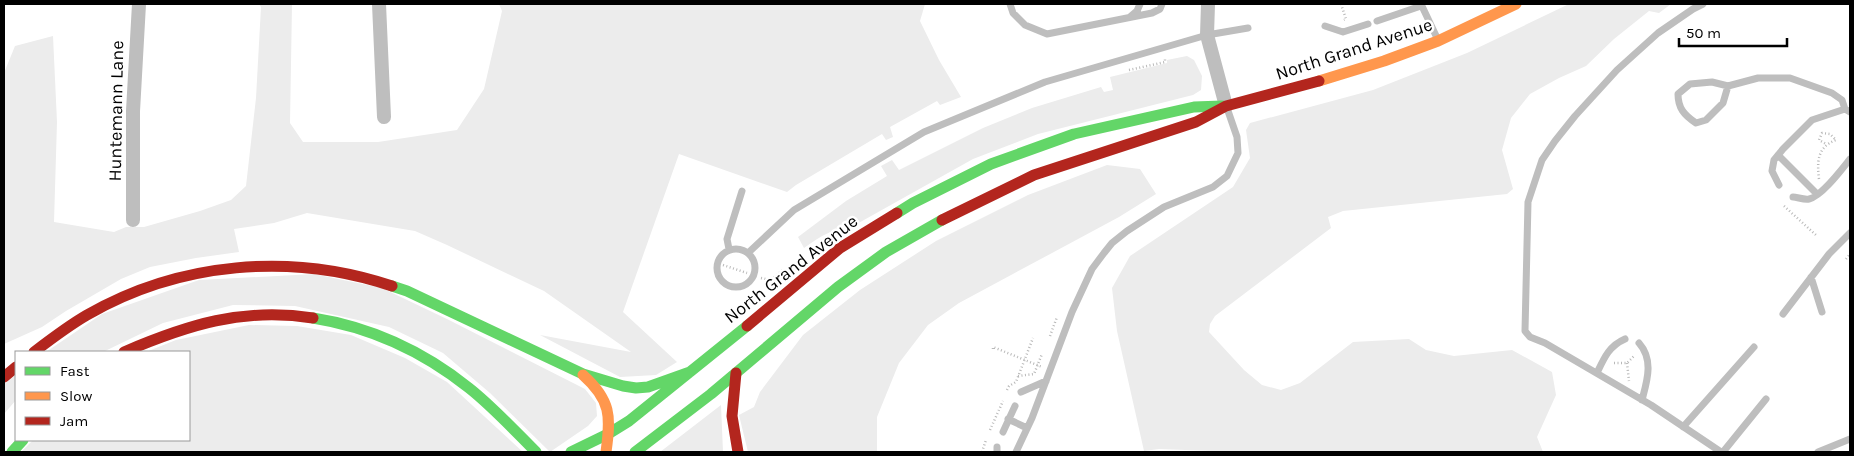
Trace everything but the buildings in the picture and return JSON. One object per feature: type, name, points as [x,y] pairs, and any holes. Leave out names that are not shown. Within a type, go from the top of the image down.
[{"type":"main road","name":"North Grand Avenue","points":[[635,452],[711,394],[838,287],[886,252],[953,213],[1034,175],[1196,122],[1226,106],[1330,78],[1438,41],[1516,4]]},
{"type":"main road","name":"North Grand Avenue","points":[[571,452],[608,434],[629,421],[840,248],[913,203],[957,180],[1024,151],[1074,134],[1194,107],[1226,106]]},
{"type":"main road","points":[[35,351],[93,311],[168,280],[223,267],[282,265],[347,271],[384,282],[407,291],[582,374],[623,386],[648,387],[690,372]]},
{"type":"main road","points":[[126,351],[167,333],[209,320],[237,316],[291,315],[345,324],[374,333],[414,351],[460,380],[483,399],[536,452]]},
{"type":"main road","points":[[4,377],[15,368]]},
{"type":"main road","points":[[736,373],[732,416],[738,452]]},
{"type":"main road","points":[[582,374],[596,385],[607,403],[610,418],[606,452]]},
{"type":"main road","points":[[12,452],[22,441]]},
{"type":"street","name":"Huntemann Lane","points":[[133,220],[133,111],[138,4]]},
{"type":"street","points":[[379,4],[384,117]]},
{"type":"street","points":[[1208,4],[1207,35],[1226,106]]},
{"type":"lane","points":[[1010,4],[1013,12],[1025,25],[1047,34],[1152,13],[1160,9],[1162,4]]},
{"type":"lane","points":[[1128,19],[1137,12],[1140,4]]},
{"type":"lane","points":[[1703,4],[1686,14],[1640,49],[1575,116],[1542,160],[1528,202],[1525,331],[1530,337],[1546,343],[1629,392],[1722,452],[1766,399]]},
{"type":"lane","points":[[1377,21],[1421,5],[1438,41]]},
{"type":"lane","points":[[1325,26],[1343,32],[1368,24]]},
{"type":"lane","points":[[748,253],[794,210],[924,132],[1045,82],[1207,35],[1248,28]]},
{"type":"lane","points":[[1728,86],[1724,104],[1706,120],[1696,123],[1686,116],[1678,104],[1678,94],[1690,84],[1712,82],[1728,86],[1758,78],[1790,78],[1832,93],[1842,100],[1848,111],[1812,120],[1778,155],[1774,160],[1772,171],[1779,185]]},
{"type":"lane","points":[[1016,452],[1082,289],[1092,269],[1112,243],[1164,207],[1213,187],[1227,176],[1238,153],[1237,137],[1226,106]]},
{"type":"lane","points":[[1778,155],[1817,194]]},
{"type":"lane","points":[[1792,196],[1809,199],[1817,194],[1850,159]]},
{"type":"lane","points":[[729,249],[727,239],[742,191]]},
{"type":"lane","points":[[1783,314],[1830,254],[1850,233]]},
{"type":"lane","points":[[729,249],[742,250],[748,253],[754,263],[753,275],[745,284],[733,287],[722,282],[716,270],[719,258],[729,249]]},
{"type":"lane","points":[[1811,277],[1822,312]]},
{"type":"lane","points":[[1597,373],[1606,354],[1615,344],[1625,339]]},
{"type":"lane","points":[[1641,344],[1645,349],[1649,362],[1647,382],[1642,400]]},
{"type":"lane","points":[[1683,427],[1754,347]]},
{"type":"lane","points":[[1021,392],[1046,381]]},
{"type":"lane","points":[[1003,432],[1015,406]]},
{"type":"lane","points":[[1008,419],[1027,428]]},
{"type":"lane","points":[[1818,452],[1850,439]]},
{"type":"path","points":[[1826,144],[1819,140],[1820,135],[1824,133],[1830,134],[1836,140],[1822,148],[1818,160],[1819,179],[1826,186]]},
{"type":"path","points":[[1784,206],[1817,236]]},
{"type":"path","points":[[1846,258],[1850,254]]},
{"type":"path","points":[[723,265],[747,273]]},
{"type":"path","points":[[761,278],[770,280],[789,265]]},
{"type":"path","points":[[1050,336],[1057,317]]},
{"type":"path","points":[[1007,390],[1009,386],[1016,382],[1033,338]]},
{"type":"path","points":[[1629,392],[1627,363],[1641,344]]},
{"type":"path","points":[[993,349],[993,347],[1050,370]]},
{"type":"path","points":[[1018,376],[1034,374],[1042,354]]},
{"type":"path","points":[[1602,363],[1627,363]]},
{"type":"path","points":[[990,430],[1002,401]]},
{"type":"path","points":[[982,452],[986,440]]},
{"type":"shaded area","points":[[259,4],[292,4],[290,123],[303,142],[378,142],[457,130],[484,89],[502,11],[499,4],[925,4],[920,21],[939,60],[961,97],[940,105],[937,101],[890,127],[893,137],[886,140],[882,134],[787,192],[679,154],[623,312],[677,362],[656,375],[620,377],[540,335],[631,352],[544,291],[447,245],[415,231],[307,213],[274,223],[234,229],[239,252],[150,267],[121,279],[42,327],[4,344],[4,73],[15,46],[53,36],[57,122],[54,222],[114,232],[126,227],[144,227],[231,200],[246,186],[256,98],[261,7]]},
{"type":"shaded area","points":[[1569,4],[1671,4],[1659,13],[1649,11],[1614,39],[1586,66],[1530,94],[1511,118],[1502,150],[1513,189],[1507,194],[1343,211],[1328,217],[1331,228],[1215,316],[1210,324],[1209,332],[1244,370],[1262,385],[1281,390],[1300,383],[1353,342],[1409,339],[1426,350],[1454,356],[1512,350],[1552,372],[1556,395],[1537,437],[1543,452],[1239,452],[1159,449],[1144,451],[1117,331],[1112,288],[1130,256],[1233,187],[1250,158],[1246,130],[1250,123],[1373,90],[1467,53]]},
{"type":"shaded area","points":[[1187,56],[1194,60],[1202,76],[1201,90],[1193,95],[1038,134],[973,159],[855,225],[828,233],[804,248],[798,237],[846,201],[887,176],[881,166],[892,160],[899,170],[983,128],[1032,108],[1101,87],[1104,92],[1113,90],[1110,77]]},
{"type":"shaded area","points":[[1107,165],[1140,169],[1156,194],[1119,217],[959,303],[928,325],[899,363],[877,417],[877,452],[748,452],[739,415],[754,407],[760,392],[803,335],[860,290],[936,241],[1028,195]]},
{"type":"shaded area","points":[[314,274],[382,288],[585,389],[596,403],[597,416],[588,426],[550,452],[490,393],[443,353],[389,327],[295,306],[233,305],[163,323],[105,351],[47,351],[102,314],[199,280]]},
{"type":"shaded area","points":[[249,325],[297,326],[351,335],[405,358],[447,382],[523,452],[21,452],[32,441],[190,441],[190,351],[148,351],[176,340]]},
{"type":"shaded area","points":[[15,376],[15,401],[4,414],[4,384]]},
{"type":"shaded area","points":[[721,405],[723,452],[660,452]]},
{"type":"traffic: fast","points":[[897,213],[991,164],[1074,134],[1194,107],[1222,106]]},
{"type":"traffic: fast","points":[[635,452],[711,394],[838,287],[886,252],[942,220]]},
{"type":"traffic: fast","points":[[392,286],[407,291],[583,374],[623,386],[648,387],[690,372]]},
{"type":"traffic: fast","points":[[313,318],[334,322],[376,335],[415,352],[434,363],[478,395],[536,452]]},
{"type":"traffic: fast","points":[[571,452],[608,434],[629,421],[747,326]]},
{"type":"traffic: fast","points":[[12,452],[22,441]]},
{"type":"traffic: slow","points":[[1319,81],[1384,61],[1438,41],[1516,4]]},
{"type":"traffic: slow","points":[[583,375],[599,393],[607,409],[606,452]]},
{"type":"traffic: jam","points":[[942,220],[1034,175],[1196,122],[1226,106],[1319,81]]},
{"type":"traffic: jam","points":[[747,326],[840,248],[897,213]]},
{"type":"traffic: jam","points":[[35,351],[80,319],[122,297],[159,283],[197,274],[236,268],[275,266],[315,269],[354,275],[392,286]]},
{"type":"traffic: jam","points":[[126,351],[193,326],[216,321],[263,315],[313,318]]},
{"type":"traffic: jam","points":[[4,377],[15,368]]},
{"type":"traffic: jam","points":[[736,373],[732,416],[738,452]]}]
